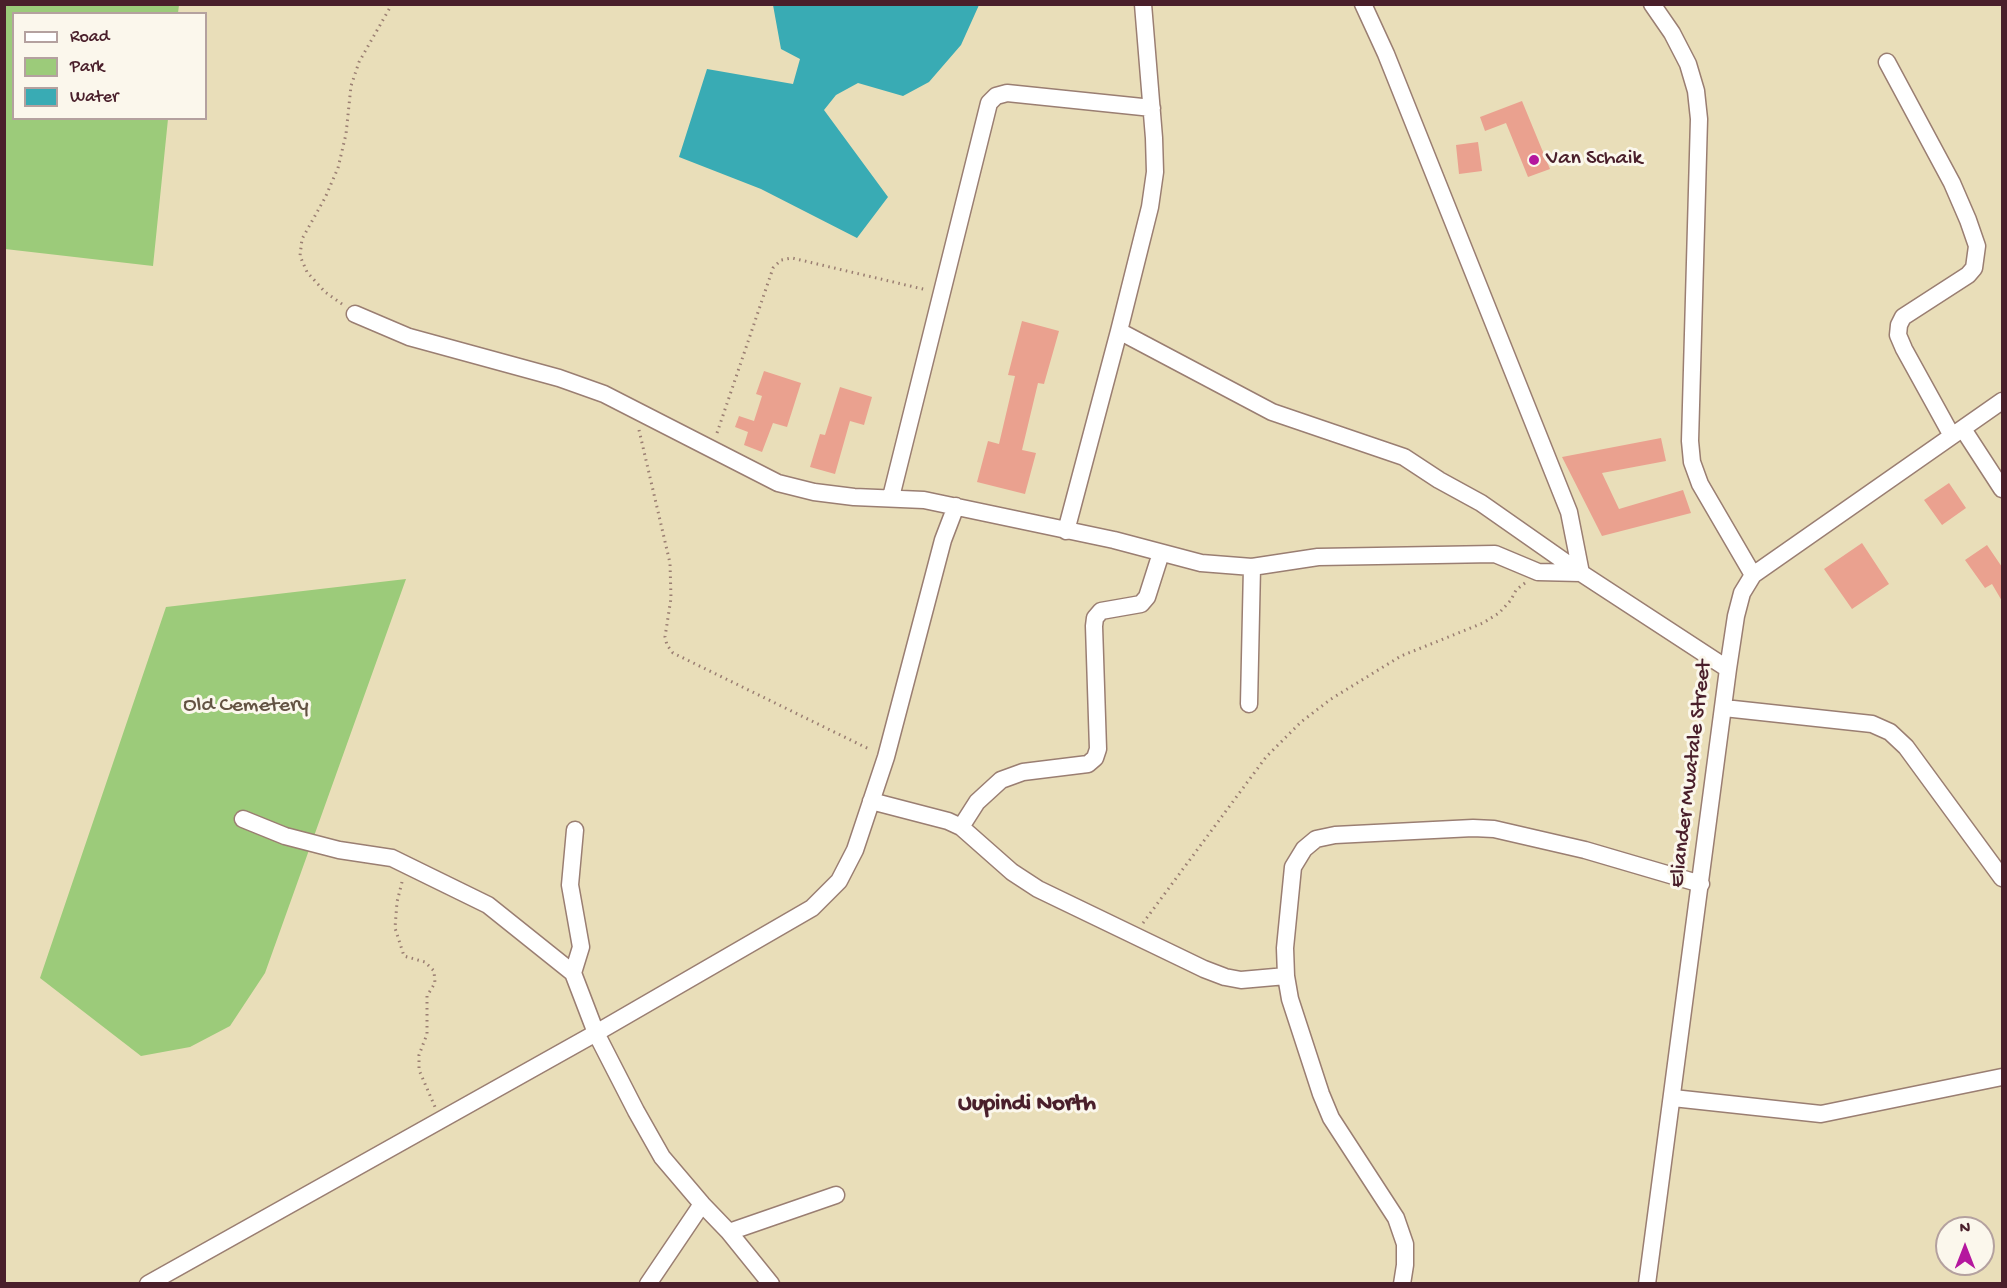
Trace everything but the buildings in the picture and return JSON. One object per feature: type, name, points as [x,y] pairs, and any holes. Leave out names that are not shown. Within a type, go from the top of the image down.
[{"type":"street","points":[[1066,531],[1150,207],[1155,172],[1143,4]]},
{"type":"street","points":[[1363,4],[1386,54],[1569,512],[1581,573]]},
{"type":"street","points":[[1652,4],[1672,33],[1688,64],[1696,91],[1700,119],[1690,441],[1692,462],[1700,484],[1753,575]]},
{"type":"street","points":[[1887,62],[1952,183],[1977,246],[1974,268],[1968,275],[1903,317],[1898,335],[1904,349],[1958,433],[2002,489]]},
{"type":"street","points":[[891,497],[989,103],[996,96],[1007,93],[1152,108]]},
{"type":"street","points":[[355,314],[409,337],[559,378],[604,394],[778,483],[814,492],[854,497],[924,500],[1201,563],[1252,567],[1318,557],[1495,554],[1538,572],[1581,573]]},
{"type":"street","points":[[1119,331],[1272,412],[1404,458],[1481,503],[1581,573],[1728,669]]},
{"type":"street","name":"Eliander Mwatale Street","points":[[1647,1284],[1728,669],[1742,593],[1753,575],[2002,401]]},
{"type":"street","points":[[148,1284],[596,1033],[812,908],[839,881],[855,850],[886,757],[933,575],[956,507]]},
{"type":"street","points":[[961,827],[977,802],[1001,780],[1023,772],[1088,764],[1095,758],[1098,749],[1095,618],[1101,611],[1141,604],[1147,597],[1161,553]]},
{"type":"street","points":[[1249,704],[1252,567]]},
{"type":"street","points":[[1724,708],[1872,724],[1890,732],[1906,747],[2002,878]]},
{"type":"street","points":[[871,801],[948,821],[961,827],[1012,873],[1038,889],[1226,977],[1256,980],[1286,976]]},
{"type":"street","points":[[243,819],[285,836],[339,850],[392,858],[488,905],[573,974],[596,1033],[662,1157],[729,1232],[771,1284]]},
{"type":"street","points":[[1402,1284],[1405,1244],[1396,1218],[1331,1118],[1290,999],[1285,948],[1293,867],[1304,849],[1316,839],[1335,834],[1455,828],[1494,829],[1585,850],[1701,884]]},
{"type":"street","points":[[573,974],[581,946],[570,885],[575,831]]},
{"type":"street","points":[[1673,1098],[1821,1114],[2002,1077]]},
{"type":"street","points":[[729,1232],[836,1195]]},
{"type":"street","points":[[648,1284],[702,1204]]},
{"type":"path","points":[[355,314],[325,292],[307,272],[300,256],[302,239],[325,198],[338,168],[346,134],[351,86],[359,62],[392,4]]},
{"type":"path","points":[[711,450],[773,268],[781,260],[792,258],[941,293]]},
{"type":"path","points":[[634,410],[670,563],[671,598],[665,637],[667,645],[673,653],[886,757]]},
{"type":"path","points":[[1134,935],[1266,757],[1301,722],[1331,699],[1401,657],[1499,613],[1511,600],[1516,590],[1538,572]]},
{"type":"path","points":[[406,865],[397,902],[395,928],[404,956],[425,962],[434,970],[435,983],[427,996],[427,1034],[419,1055],[419,1070],[441,1120]]},
{"type":"green space","points":[[5,4],[179,5],[178,12],[12,12],[12,120],[168,120],[153,266],[5,249]]},
{"type":"green space","name":"Old Cemetery","points":[[406,579],[265,973],[230,1026],[190,1047],[141,1056],[40,978],[166,607]]},
{"type":"water","points":[[773,5],[979,5],[961,45],[929,82],[903,96],[858,83],[836,95],[824,110],[888,197],[857,238],[761,189],[679,157],[707,69],[793,84],[800,59],[781,49]]},
{"type":"place","name":"Van Schaik","points":[[1534,160]]},
{"type":"district","name":"Uupindi North","points":[[1027,1105]]}]
